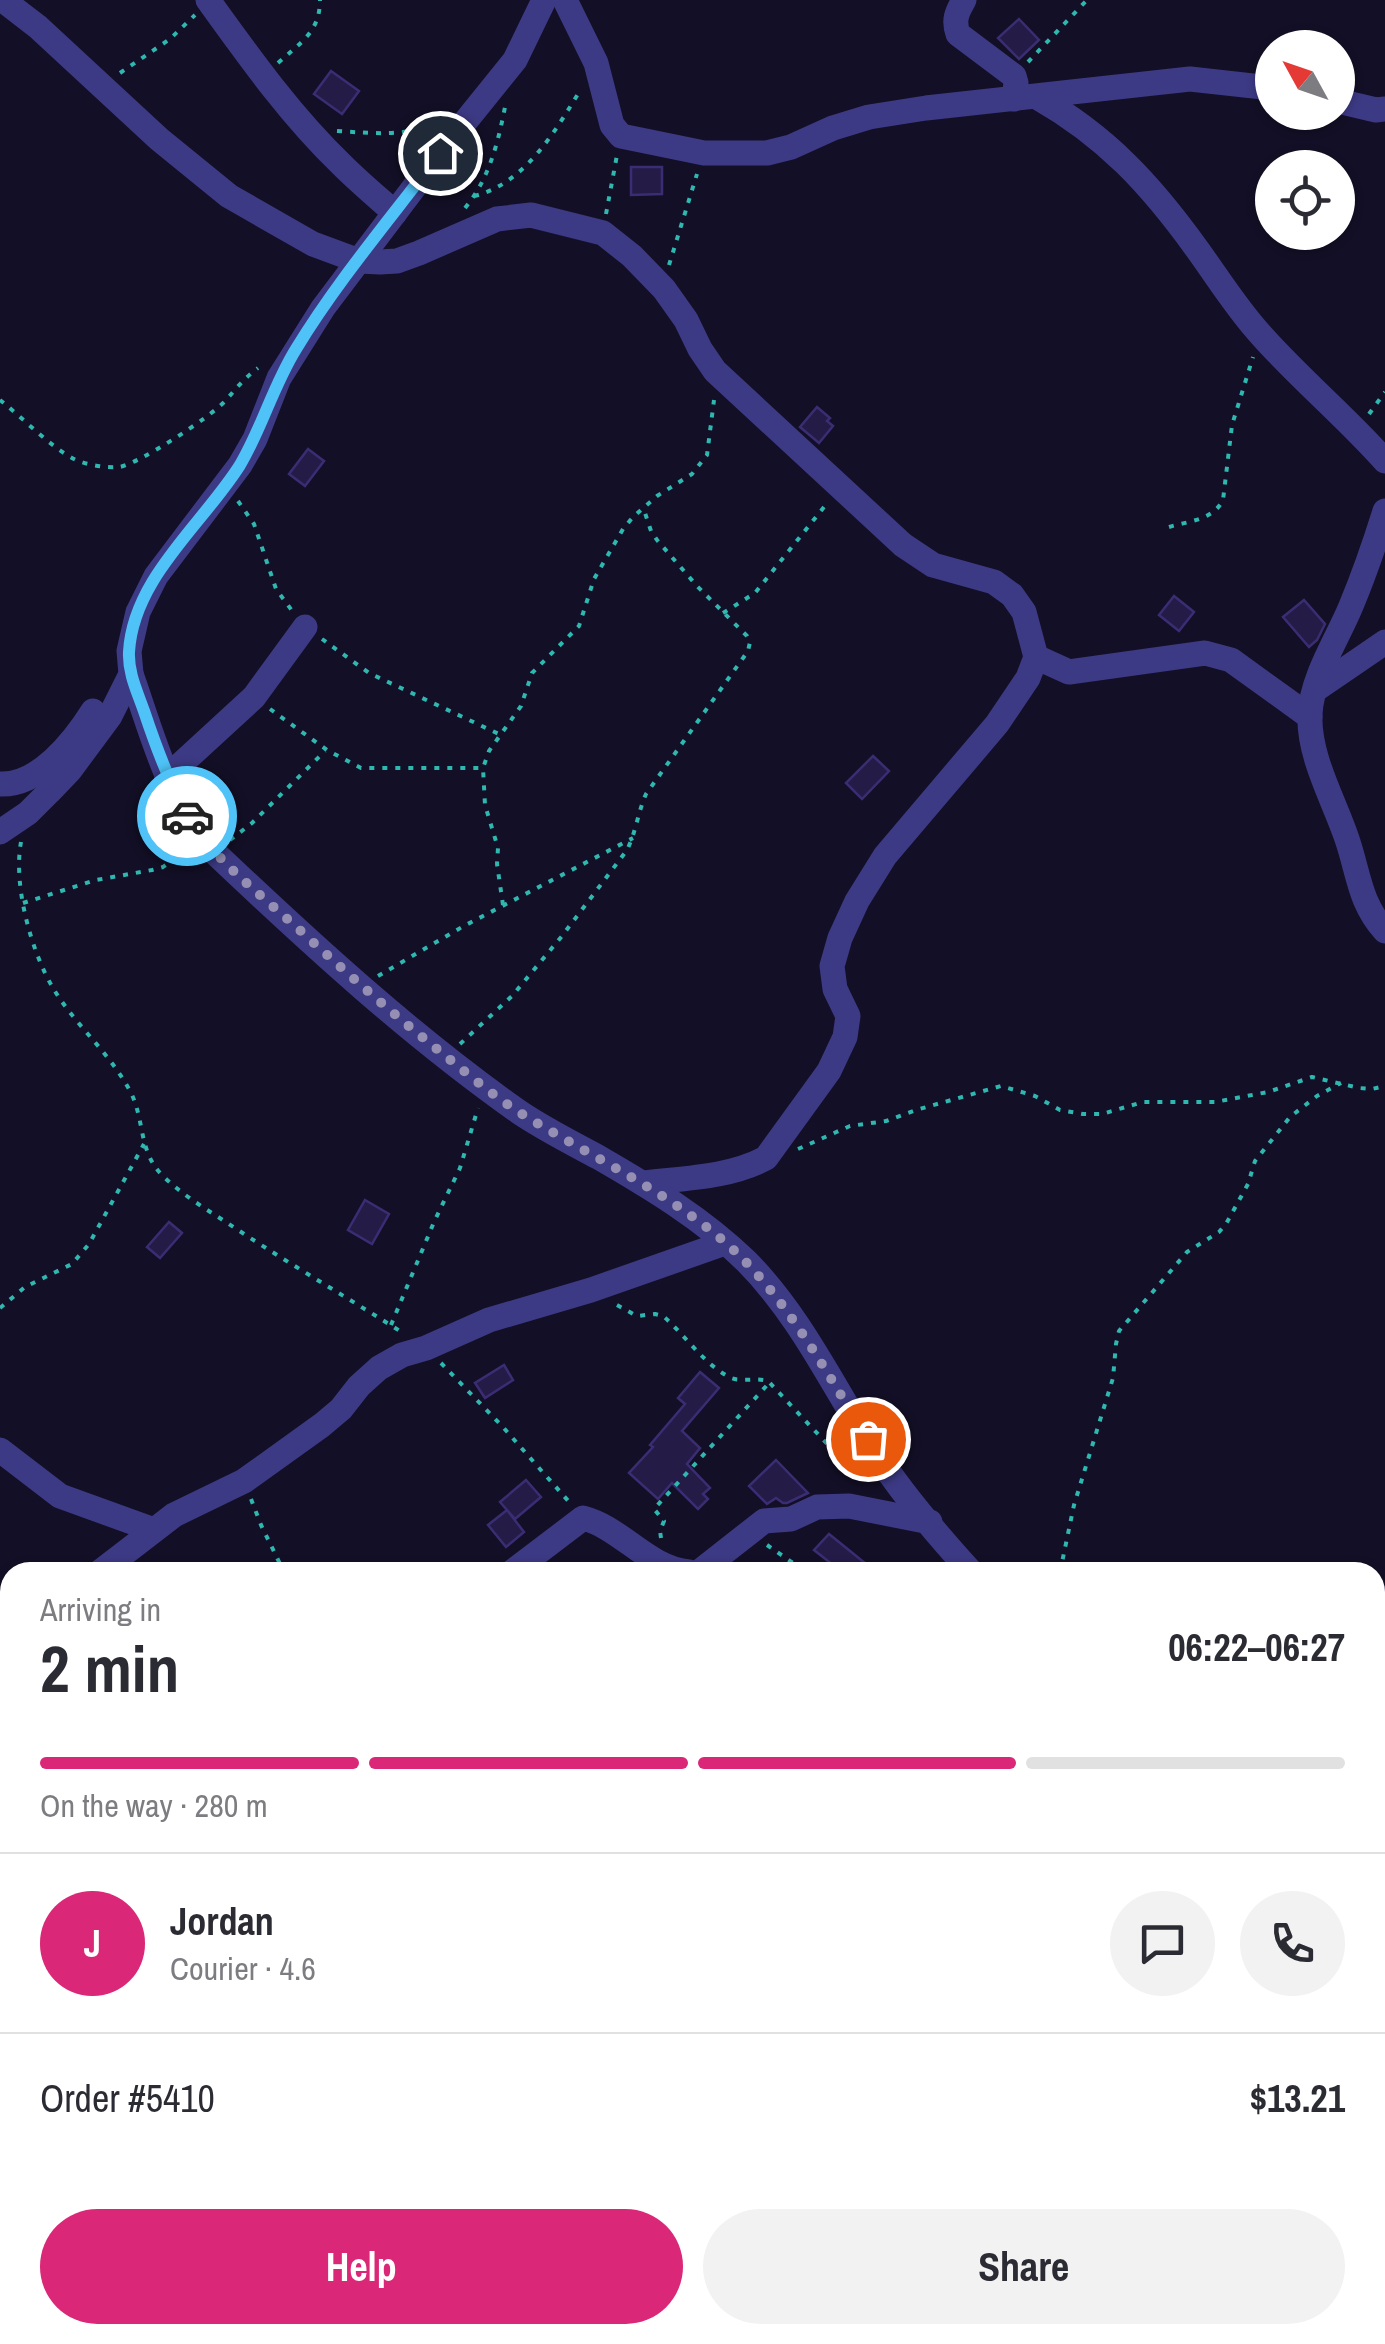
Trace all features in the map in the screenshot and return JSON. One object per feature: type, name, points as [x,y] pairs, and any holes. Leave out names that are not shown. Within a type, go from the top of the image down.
[{"type":"street","points":[[3,0],[229,196],[313,244],[359,260],[397,261],[497,219],[531,215],[603,233],[664,289],[716,370],[918,557],[932,565],[994,582],[1012,595],[1024,612],[1036,657],[1028,678],[998,724],[885,856],[840,938],[832,966],[835,989],[848,1016],[846,1037],[828,1071],[766,1158],[726,1172],[642,1183]]},
{"type":"street","points":[[208,0],[307,129],[395,212]]},
{"type":"street","points":[[0,832],[28,813],[70,770],[110,716],[130,662],[138,612],[156,576],[226,486],[255,439],[279,378],[323,308],[514,60],[544,0]]},
{"type":"street","points":[[565,0],[596,63],[612,126],[621,136],[704,153],[767,153],[869,116],[1022,91],[1190,80],[1255,86]]},
{"type":"street","points":[[964,0],[954,24],[958,34],[1022,91],[1071,116],[1124,161],[1174,218],[1259,333],[1385,461]]},
{"type":"street","points":[[1355,105],[1385,110]]},
{"type":"street","points":[[1385,512],[1311,704],[1315,750],[1349,844],[1357,881],[1368,907],[1385,931]]},
{"type":"street","points":[[167,777],[254,697],[306,627]]},
{"type":"street","points":[[1311,704],[1385,642]]},
{"type":"street","points":[[1036,657],[1069,672],[1206,653],[1231,660],[1311,704]]},
{"type":"street","points":[[130,662],[167,777],[187,817],[208,846],[360,986],[486,1087],[522,1114],[642,1183],[726,1243],[778,1299],[881,1461],[964,1562]]},
{"type":"street","points":[[0,784],[13,785],[49,765],[130,662]]},
{"type":"street","points":[[115,1562],[174,1515],[244,1480],[322,1425],[379,1368],[402,1356],[489,1320],[726,1243]]},
{"type":"street","points":[[0,1450],[60,1496],[154,1530]]},
{"type":"street","points":[[712,1562],[764,1522],[792,1519],[817,1507],[850,1506],[930,1522]]},
{"type":"street","points":[[525,1562],[584,1518],[597,1522],[656,1561]]},
{"type":"path","points":[[100,86],[170,40],[208,0]]},
{"type":"path","points":[[264,76],[315,27],[320,0]]},
{"type":"path","points":[[1022,91],[1087,0]]},
{"type":"path","points":[[474,196],[495,190],[538,152],[596,63]]},
{"type":"path","points":[[460,214],[474,196],[496,149],[506,105]]},
{"type":"path","points":[[307,129],[380,134],[419,131],[437,124]]},
{"type":"path","points":[[603,233],[621,136]]},
{"type":"path","points":[[664,289],[704,153]]},
{"type":"path","points":[[1169,526],[1214,514],[1220,507],[1232,424],[1259,333]]},
{"type":"path","points":[[0,400],[75,459],[122,467],[146,456],[224,404],[241,380],[263,365]]},
{"type":"path","points":[[503,905],[498,848],[484,805],[483,768],[489,751],[520,706],[532,673],[580,626],[594,579],[623,529],[656,496],[684,480],[707,455],[716,370]]},
{"type":"path","points":[[1358,430],[1385,392]]},
{"type":"path","points":[[226,486],[254,524],[276,589],[306,627],[369,673],[501,734]]},
{"type":"path","points":[[724,613],[754,594],[840,486]]},
{"type":"path","points":[[446,1056],[512,996],[627,850],[646,794],[748,650],[747,636],[650,532],[644,507]]},
{"type":"path","points":[[254,697],[327,750],[361,768],[483,768]]},
{"type":"path","points":[[23,904],[96,880],[163,867],[208,846],[252,823],[327,750]]},
{"type":"path","points":[[28,813],[20,849],[23,904],[33,942],[53,989],[124,1079],[134,1098],[146,1151],[158,1171],[178,1190],[280,1258],[426,1348],[584,1518]]},
{"type":"path","points":[[360,986],[503,905],[633,838]]},
{"type":"path","points":[[766,1158],[802,1148],[850,1126],[886,1121],[1001,1086],[1034,1096],[1060,1110],[1083,1114],[1102,1114],[1143,1102],[1215,1102],[1268,1092],[1312,1076],[1372,1090],[1385,1086]]},
{"type":"path","points":[[1062,1562],[1074,1505],[1114,1378],[1119,1332],[1186,1252],[1226,1224],[1248,1184],[1255,1161],[1290,1117],[1341,1082]]},
{"type":"path","points":[[391,1325],[460,1168],[486,1087]]},
{"type":"path","points":[[0,1308],[25,1287],[72,1264],[89,1244],[144,1144]]},
{"type":"path","points":[[591,1290],[636,1316],[663,1316],[729,1377],[758,1378],[769,1383],[847,1465],[872,1474]]},
{"type":"path","points":[[656,1561],[664,1521],[654,1509],[769,1383]]},
{"type":"path","points":[[244,1480],[279,1562]]},
{"type":"path","points":[[751,1533],[792,1562]]},
{"type":"building","points":[[1019,19],[1039,40],[1019,59],[998,38]]},
{"type":"building","points":[[331,71],[359,91],[342,114],[314,94]]},
{"type":"building","points":[[631,167],[662,167],[662,194],[631,195]]},
{"type":"building","points":[[817,407],[833,426],[819,443],[800,427]]},
{"type":"building","points":[[308,449],[324,461],[305,486],[289,474]]},
{"type":"building","points":[[1174,596],[1194,612],[1179,631],[1159,615]]},
{"type":"building","points":[[1304,600],[1325,624],[1309,647],[1283,617]]},
{"type":"building","points":[[873,756],[889,771],[862,799],[846,783]]},
{"type":"building","points":[[365,1200],[389,1214],[372,1244],[348,1230]]},
{"type":"building","points":[[169,1222],[182,1233],[160,1258],[147,1247]]},
{"type":"building","points":[[504,1365],[513,1380],[485,1398],[475,1383]]},
{"type":"building","points":[[700,1372],[719,1388],[682,1431],[700,1448],[687,1464],[710,1488],[703,1494],[708,1499],[698,1509],[672,1483],[658,1499],[629,1473],[685,1404],[678,1398]]},
{"type":"building","points":[[776,1460],[808,1493],[787,1503],[776,1498],[767,1504],[749,1486]]},
{"type":"building","points":[[526,1480],[541,1497],[515,1519],[500,1502]]},
{"type":"building","points":[[507,1510],[524,1532],[506,1547],[488,1525]]},
{"type":"building","points":[[829,1534],[864,1562],[829,1562],[814,1550]]},
{"type":"way so far","points":[[187,816],[214,853],[360,986],[460,1068],[522,1114],[642,1183],[726,1243],[778,1299],[868,1439]]},
{"type":"route","points":[[187,816],[167,777],[131,674],[129,650],[138,612],[156,576],[240,465],[255,439],[279,378],[323,308],[440,153]]}]
